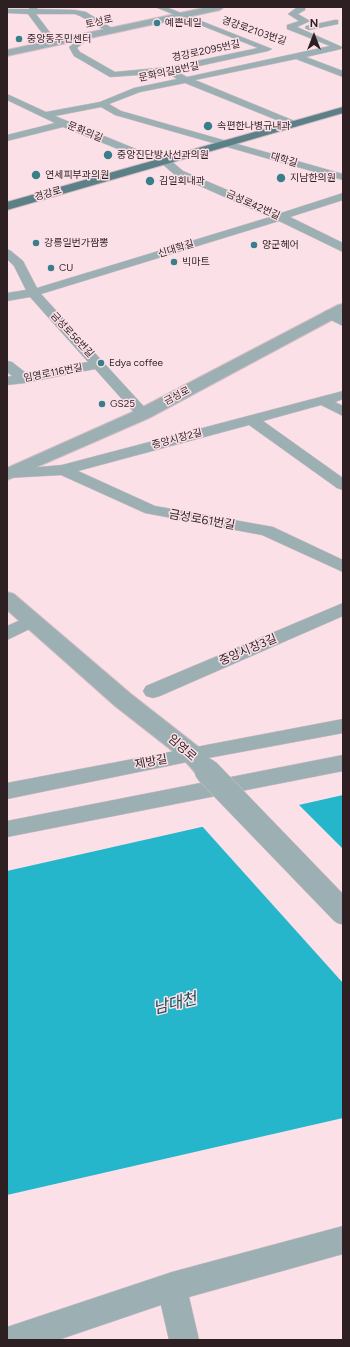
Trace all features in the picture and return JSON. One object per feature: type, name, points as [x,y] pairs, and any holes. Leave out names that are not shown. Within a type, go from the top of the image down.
[{"type":"main road","name":"경강로","points":[[7,206],[343,110]]},
{"type":"street","name":"경강로2103번길","points":[[159,7],[266,49],[299,56],[343,74]]},
{"type":"street","name":"토성로","points":[[7,53],[220,7]]},
{"type":"street","name":"문화의길8번길","points":[[45,115],[102,104],[137,90],[338,47],[290,27],[306,21],[292,14],[302,8],[299,7]]},
{"type":"street","points":[[7,11],[33,9],[83,14],[111,30]]},
{"type":"street","points":[[33,9],[35,20],[54,43]]},
{"type":"street","points":[[318,17],[343,24]]},
{"type":"street","points":[[334,22],[309,28],[343,40]]},
{"type":"street","points":[[322,33],[343,28]]},
{"type":"street","points":[[89,35],[73,47],[77,54],[113,75],[168,70]]},
{"type":"street","points":[[320,55],[343,48]]},
{"type":"street","name":"경강로2095번길","points":[[168,70],[266,49]]},
{"type":"street","name":"경강로2095번길","points":[[168,70],[186,80],[294,124]]},
{"type":"street","name":"문화의길","points":[[7,97],[64,124],[132,151],[166,160]]},
{"type":"street","name":"대학길","points":[[102,104],[118,114],[343,177]]},
{"type":"street","points":[[7,138],[64,124]]},
{"type":"street","name":"금성로42번길","points":[[166,160],[179,172],[280,217],[343,248]]},
{"type":"street","name":"신대학길","points":[[7,297],[33,293],[280,217],[343,196]]},
{"type":"street","name":"금성로56번길","points":[[7,253],[18,264],[33,293],[144,414]]},
{"type":"street","name":"금성로","points":[[8,474],[144,414],[339,315]]},
{"type":"street","points":[[7,364],[25,378]]},
{"type":"street","name":"임영로116번길","points":[[7,381],[99,364]]},
{"type":"street","name":"중앙시장2길","points":[[8,474],[63,470],[343,395]]},
{"type":"street","points":[[322,400],[343,412]]},
{"type":"street","points":[[251,419],[343,485]]},
{"type":"street","name":"금성로61번길","points":[[63,470],[151,510],[266,531],[343,566]]},
{"type":"street","name":"임영로","points":[[7,599],[123,700],[199,763],[343,912]]},
{"type":"street","name":"중앙시장3길","points":[[153,691],[343,609]]},
{"type":"street","points":[[7,634],[32,621]]},
{"type":"street","name":"제방길","points":[[7,791],[199,763],[343,726]]},
{"type":"street","points":[[7,829],[343,763]]},
{"type":"street","points":[[13,1340],[172,1287],[343,1240]]},
{"type":"street","points":[[172,1287],[184,1340]]},
{"type":"water","name":"남대천","points":[[343,795],[343,1118],[7,1195],[7,871]]},
{"type":"pier","points":[[297,803],[343,849],[343,983],[201,825]]},
{"type":"place","name":"예쁜네일","points":[[157,23]]},
{"type":"place","name":"중앙동주민센터","points":[[19,39]]},
{"type":"place","name":"속편한나병규내과","points":[[208,126]]},
{"type":"place","name":"중앙진단방사선과의원","points":[[108,155]]},
{"type":"place","name":"연세피부과의원","points":[[36,175]]},
{"type":"place","name":"지남한의원","points":[[281,178]]},
{"type":"place","name":"김일회내과","points":[[150,181]]},
{"type":"place","name":"강릉일번가짬뽕","points":[[36,243]]},
{"type":"place","name":"양군헤어","points":[[254,245]]},
{"type":"place","name":"빅마트","points":[[174,262]]},
{"type":"place","name":"CU","points":[[51,268]]},
{"type":"place","name":"Edya coffee","points":[[101,363]]},
{"type":"place","name":"GS25","points":[[102,404]]}]
